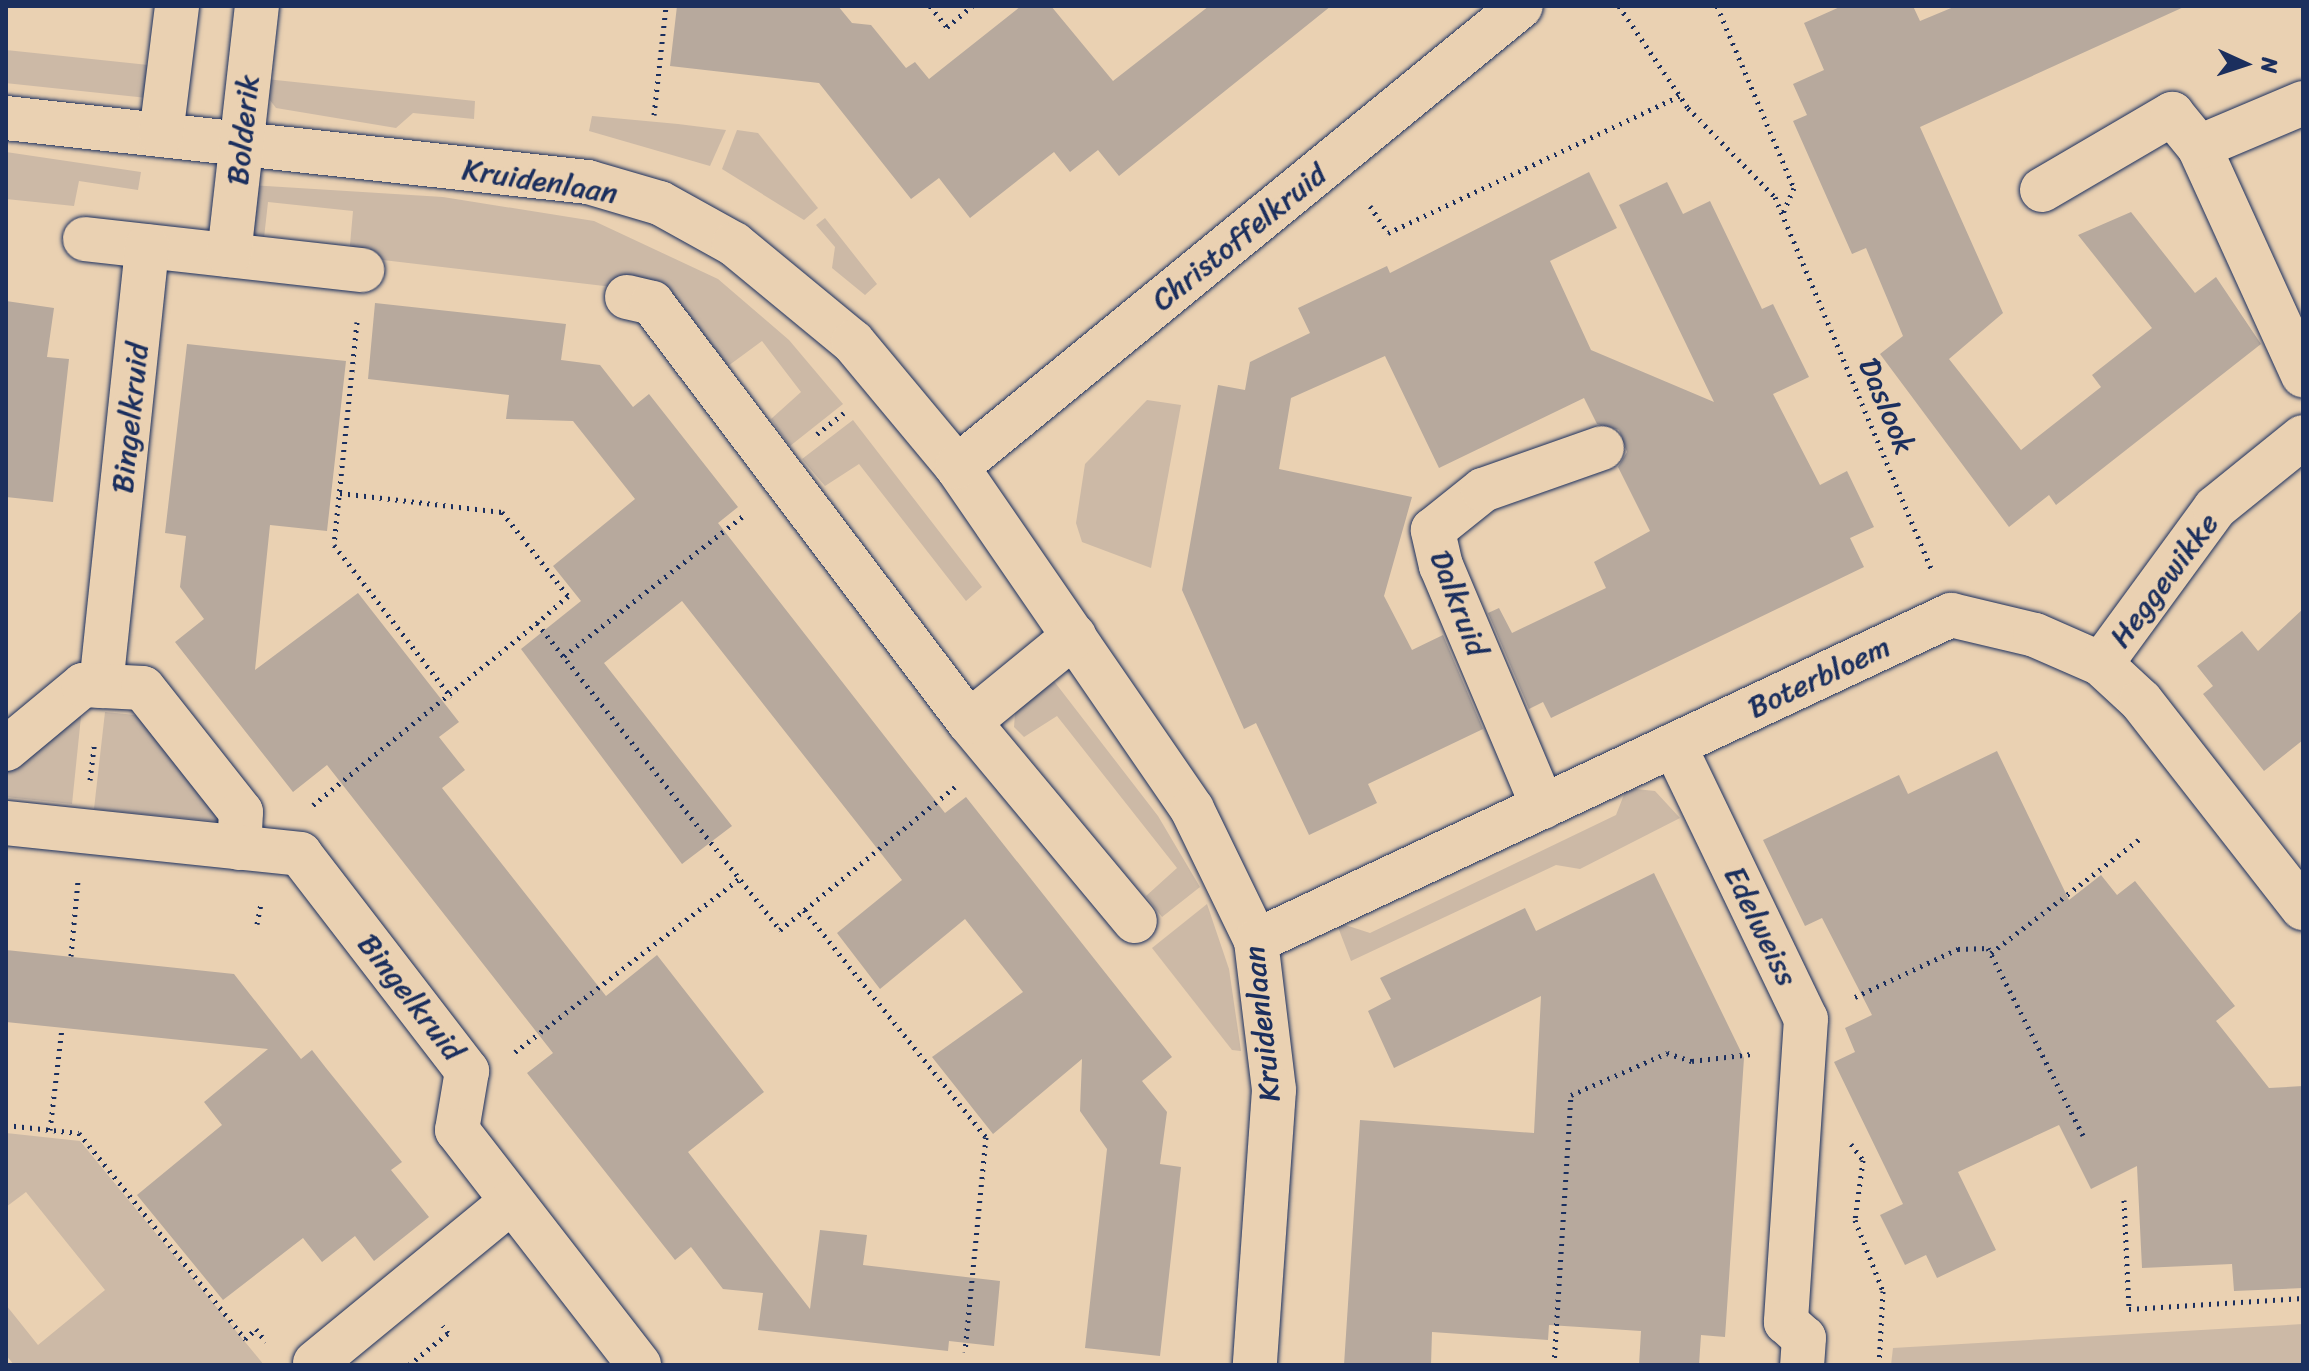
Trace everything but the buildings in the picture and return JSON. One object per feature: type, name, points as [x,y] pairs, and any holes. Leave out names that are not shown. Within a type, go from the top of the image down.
[{"type":"street","points":[[161,135],[177,6]]},
{"type":"street","name":"Bolderik","points":[[229,255],[257,6]]},
{"type":"street","name":"Christoffelkruid","points":[[957,467],[1521,6]]},
{"type":"street","points":[[2199,147],[2303,103]]},
{"type":"street","points":[[2042,190],[2172,114],[2199,147],[2303,375]]},
{"type":"street","name":"Kruidenlaan","points":[[6,118],[588,182],[660,203],[734,244],[853,342],[957,467],[1192,809],[1256,941],[1274,1090],[1255,1365]]},
{"type":"street","points":[[85,239],[362,270]]},
{"type":"street","name":"Bingelkruid","points":[[101,686],[147,246]]},
{"type":"street","points":[[627,297],[652,303],[982,737],[1135,921]]},
{"type":"street","name":"Heggewikke","points":[[2101,664],[2215,508],[2303,437]]},
{"type":"street","name":"Dalkruid","points":[[1543,807],[1441,566],[1433,530],[1483,490],[1602,448]]},
{"type":"street","points":[[1951,615],[2035,635],[2101,664],[2141,701],[2303,908]]},
{"type":"street","name":"Boterbloem","points":[[1256,941],[1951,615]]},
{"type":"street","points":[[982,737],[1074,636]]},
{"type":"street","points":[[6,749],[83,685],[143,688],[241,812],[254,850]]},
{"type":"street","name":"Edelweiss","points":[[1674,745],[1807,1033]]},
{"type":"street","name":"Bingelkruid","points":[[6,823],[300,854],[467,1071],[457,1130],[639,1365]]},
{"type":"street","points":[[1802,1365],[1804,1338],[1786,1322],[1807,1033]]},
{"type":"street","points":[[295,1358],[511,1202]]},
{"type":"path","points":[[654,115],[666,6]]},
{"type":"path","points":[[930,6],[947,27],[972,6]]},
{"type":"path","name":"Daslook","points":[[1619,6],[1679,96],[1783,214],[1951,615]]},
{"type":"path","points":[[1717,6],[1794,188],[1783,214]]},
{"type":"path","name":"Christoffelkruid","points":[[1370,206],[1388,233],[1679,96]]},
{"type":"path","points":[[362,270],[334,545],[451,697]]},
{"type":"path","points":[[564,656],[782,474],[885,380]]},
{"type":"path","points":[[257,924],[254,850],[451,697],[568,596],[502,512],[340,493]]},
{"type":"path","points":[[537,623],[780,930],[982,737]]},
{"type":"path","points":[[1554,1365],[1571,1095],[1667,1053],[1692,1061],[1807,1033],[1958,949],[1991,953],[2141,838]]},
{"type":"path","points":[[467,1071],[502,1062],[739,879]]},
{"type":"path","points":[[804,910],[986,1137],[965,1352]]},
{"type":"path","points":[[1991,953],[2083,1135]]},
{"type":"path","points":[[50,1130],[62,1028]]},
{"type":"path","points":[[1801,1116],[1834,1121],[1863,1160],[1855,1220],[1883,1291],[1879,1365]]},
{"type":"path","points":[[6,1125],[79,1133],[245,1339],[256,1329],[295,1358]]},
{"type":"path","points":[[2124,1200],[2129,1309],[2303,1298]]},
{"type":"shaded area","points":[[6,50],[153,65],[150,98],[6,83]]},
{"type":"shaded area","points":[[266,79],[475,101],[474,119],[413,113],[396,128],[276,108],[260,87]]},
{"type":"shaded area","points":[[592,116],[726,130],[710,166],[589,131]]},
{"type":"shaded area","points":[[737,130],[758,133],[818,208],[804,220],[722,169]]},
{"type":"shaded area","points":[[6,152],[141,172],[138,190],[79,181],[74,206],[6,199]]},
{"type":"shaded area","points":[[249,185],[443,197],[594,221],[718,279],[789,340],[843,404],[790,446],[771,419],[801,392],[762,341],[728,366],[673,294],[349,256],[353,211],[268,202],[263,247],[244,221]]},
{"type":"shaded area","points":[[825,218],[877,284],[865,295],[832,268],[835,247],[816,225]]},
{"type":"shaded area","points":[[1147,400],[1181,405],[1151,568],[1082,542],[1076,523],[1085,464]]},
{"type":"shaded area","points":[[853,420],[982,587],[966,601],[859,464],[825,486],[802,459]]},
{"type":"shaded area","points":[[1050,676],[1158,816],[1200,887],[1162,917],[1146,896],[1177,868],[1057,716],[1024,737],[1014,727],[1016,702]]},
{"type":"shaded area","points":[[82,707],[72,804],[6,797],[6,768]]},
{"type":"shaded area","points":[[105,712],[145,716],[226,822],[94,809]]},
{"type":"shaded area","points":[[1636,789],[1655,791],[1680,818],[1580,869],[1556,865],[1351,961],[1336,922],[1370,933],[1616,815],[1625,792]]},
{"type":"shaded area","points":[[1207,904],[1229,969],[1241,1051],[1232,1050],[1152,948]]},
{"type":"shaded area","points":[[6,1133],[80,1141],[264,1365],[14,1365],[6,1355],[6,1305],[38,1345],[105,1290],[26,1192],[6,1207]]},
{"type":"shaded area","points":[[2303,1324],[2303,1365],[1891,1365],[1893,1348]]}]
